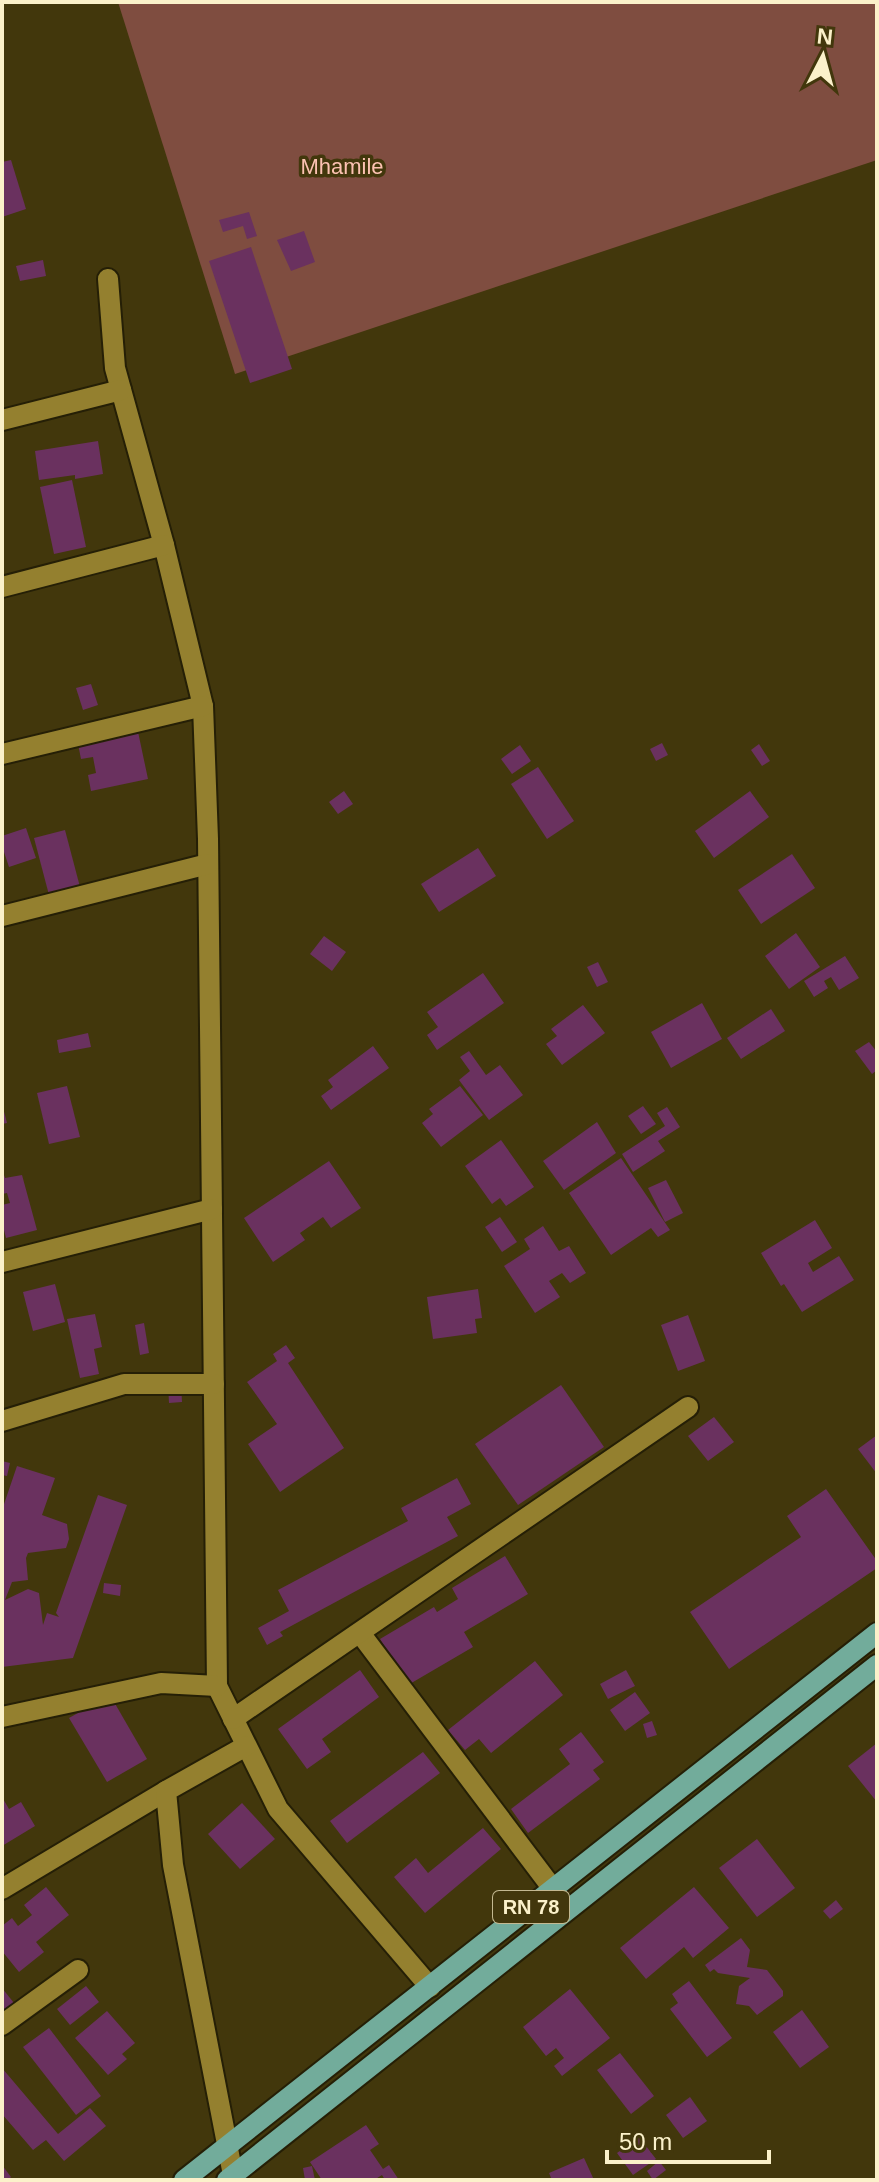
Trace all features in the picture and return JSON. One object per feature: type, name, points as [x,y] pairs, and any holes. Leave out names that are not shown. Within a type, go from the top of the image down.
[{"type":"main road","name":"RN 78","points":[[184,2180],[877,1633]]},
{"type":"main road","name":"RN 78","points":[[231,2179],[877,1665]]},
{"type":"street","points":[[108,279],[115,368],[164,545],[203,706],[208,864],[217,1686],[278,1809],[430,1987]]},
{"type":"street","points":[[2,420],[121,390]]},
{"type":"street","points":[[2,587],[164,545]]},
{"type":"street","points":[[2,754],[203,706]]},
{"type":"street","points":[[2,916],[208,864]]},
{"type":"street","points":[[2,1262],[212,1209]]},
{"type":"street","points":[[2,1421],[124,1384],[214,1384]]},
{"type":"street","points":[[233,1719],[688,1407]]},
{"type":"street","points":[[360,1633],[553,1889]]},
{"type":"street","points":[[2,1717],[161,1683],[217,1686]]},
{"type":"street","points":[[2,1889],[246,1746]]},
{"type":"street","points":[[166,1791],[173,1865],[228,2144],[231,2179]]},
{"type":"street","points":[[2,2025],[78,1970]]},
{"type":"green space","name":"Mhamile","points":[[118,2],[877,2],[877,160],[235,374]]},
{"type":"building","points":[[11,160],[26,209],[2,217],[2,162]]},
{"type":"building","points":[[249,212],[257,236],[247,239],[243,226],[223,232],[219,220]]},
{"type":"building","points":[[304,231],[315,262],[291,271],[277,240]]},
{"type":"building","points":[[251,247],[292,369],[250,383],[209,261]]},
{"type":"building","points":[[43,260],[46,276],[20,281],[16,266]]},
{"type":"building","points":[[98,441],[103,474],[39,480],[35,451]]},
{"type":"building","points":[[72,480],[86,547],[54,554],[40,487]]},
{"type":"building","points":[[91,684],[98,705],[83,710],[76,688]]},
{"type":"building","points":[[137,727],[148,779],[91,791],[88,775],[96,773],[93,757],[81,759],[77,739]]},
{"type":"building","points":[[662,743],[668,755],[656,761],[650,749]]},
{"type":"building","points":[[759,744],[770,761],[762,766],[751,750]]},
{"type":"building","points":[[520,745],[531,761],[512,774],[501,759]]},
{"type":"building","points":[[538,767],[574,821],[547,839],[511,784]]},
{"type":"building","points":[[344,791],[353,804],[338,814],[329,802]]},
{"type":"building","points":[[750,791],[769,817],[714,858],[695,831]]},
{"type":"building","points":[[26,828],[36,858],[9,867],[2,836]]},
{"type":"building","points":[[65,830],[80,887],[49,895],[34,838]]},
{"type":"building","points":[[478,848],[496,876],[439,912],[421,884]]},
{"type":"building","points":[[792,854],[815,888],[761,924],[738,890]]},
{"type":"building","points":[[796,933],[820,967],[789,989],[765,956]]},
{"type":"building","points":[[324,936],[346,952],[332,971],[310,954]]},
{"type":"building","points":[[845,956],[859,978],[839,990],[831,977],[824,981],[828,988],[814,997],[804,981]]},
{"type":"building","points":[[598,962],[608,982],[597,987],[587,967]]},
{"type":"building","points":[[483,973],[504,1003],[437,1050],[427,1035],[438,1027],[427,1012]]},
{"type":"building","points":[[702,1003],[722,1039],[671,1068],[651,1032]]},
{"type":"building","points":[[583,1005],[605,1033],[562,1065],[546,1044],[557,1036],[551,1029]]},
{"type":"building","points":[[771,1009],[785,1031],[741,1059],[727,1038]]},
{"type":"building","points":[[88,1033],[91,1047],[59,1053],[57,1040]]},
{"type":"building","points":[[869,1042],[877,1052],[877,1070],[872,1074],[855,1051]]},
{"type":"building","points":[[373,1046],[389,1068],[331,1110],[321,1096],[333,1087],[328,1080]]},
{"type":"building","points":[[469,1051],[486,1075],[500,1065],[523,1095],[489,1120],[459,1080],[470,1071],[460,1057]]},
{"type":"building","points":[[67,1086],[80,1137],[49,1144],[37,1093]]},
{"type":"building","points":[[460,1086],[483,1115],[441,1147],[422,1123],[433,1114],[429,1109]]},
{"type":"building","points":[[2,1104],[7,1123],[2,1124]]},
{"type":"building","points":[[643,1106],[656,1124],[641,1134],[628,1116]]},
{"type":"building","points":[[667,1107],[680,1127],[658,1141],[665,1151],[633,1172],[622,1154],[665,1126],[657,1113]]},
{"type":"building","points":[[597,1122],[616,1153],[564,1190],[543,1161]]},
{"type":"building","points":[[501,1140],[534,1187],[506,1206],[500,1198],[492,1204],[465,1166]]},
{"type":"building","points":[[621,1158],[670,1230],[658,1237],[651,1228],[611,1255],[569,1193]]},
{"type":"building","points":[[329,1161],[361,1208],[331,1228],[323,1217],[300,1233],[305,1240],[273,1262],[244,1218]]},
{"type":"building","points":[[2,1169],[5,1178],[22,1175],[37,1230],[6,1238],[2,1205],[10,1203],[7,1193],[2,1194]]},
{"type":"building","points":[[666,1180],[683,1213],[665,1222],[648,1188]]},
{"type":"building","points":[[500,1217],[517,1242],[502,1252],[485,1227]]},
{"type":"building","points":[[815,1220],[832,1248],[808,1263],[813,1272],[839,1256],[854,1280],[802,1312],[784,1284],[781,1286],[761,1253]]},
{"type":"building","points":[[543,1226],[559,1251],[569,1246],[586,1273],[570,1283],[562,1273],[549,1281],[560,1297],[535,1313],[504,1266],[530,1249],[524,1239]]},
{"type":"building","points":[[55,1284],[65,1322],[33,1331],[23,1292]]},
{"type":"building","points":[[478,1289],[482,1318],[475,1319],[477,1333],[433,1339],[427,1297]]},
{"type":"building","points":[[95,1314],[102,1347],[94,1349],[99,1374],[80,1378],[67,1319]]},
{"type":"building","points":[[688,1315],[705,1361],[678,1371],[661,1325]]},
{"type":"building","points":[[144,1323],[149,1353],[140,1355],[135,1325]]},
{"type":"building","points":[[286,1345],[295,1358],[288,1363],[344,1448],[280,1492],[248,1444],[277,1424],[247,1382],[277,1361],[273,1354]]},
{"type":"building","points":[[181,1384],[182,1402],[169,1403],[168,1385]]},
{"type":"building","points":[[561,1385],[604,1447],[518,1505],[475,1444]]},
{"type":"building","points":[[714,1417],[734,1442],[708,1461],[688,1436]]},
{"type":"building","points":[[877,1435],[877,1474],[858,1449]]},
{"type":"building","points":[[2,1461],[10,1463],[7,1476],[2,1475]]},
{"type":"building","points":[[17,1466],[55,1478],[42,1515],[67,1524],[69,1539],[66,1548],[28,1553],[28,1580],[12,1582],[5,1600],[28,1589],[39,1593],[43,1625],[47,1613],[59,1617],[56,1613],[98,1495],[127,1505],[73,1658],[2,1667],[2,1510]]},
{"type":"building","points":[[457,1478],[471,1504],[447,1517],[458,1536],[280,1632],[283,1636],[267,1645],[258,1628],[289,1611],[278,1590],[408,1521],[401,1508]]},
{"type":"building","points":[[826,1489],[877,1561],[877,1568],[729,1669],[690,1612],[801,1537],[787,1516]]},
{"type":"building","points":[[505,1556],[528,1594],[464,1632],[473,1647],[408,1685],[380,1639],[434,1607],[437,1612],[458,1599],[452,1588]]},
{"type":"building","points":[[104,1583],[121,1585],[120,1596],[103,1593]]},
{"type":"building","points":[[535,1661],[563,1695],[491,1753],[479,1739],[465,1750],[448,1730]]},
{"type":"building","points":[[360,1670],[379,1697],[322,1739],[331,1752],[307,1769],[278,1729]]},
{"type":"building","points":[[626,1670],[635,1686],[608,1699],[600,1684]]},
{"type":"building","points":[[635,1692],[650,1713],[625,1731],[610,1710]]},
{"type":"building","points":[[110,1695],[147,1759],[107,1782],[69,1718]]},
{"type":"building","points":[[652,1721],[657,1735],[647,1738],[643,1724]]},
{"type":"building","points":[[581,1732],[604,1762],[593,1770],[600,1779],[528,1833],[511,1809],[570,1764],[559,1749]]},
{"type":"building","points":[[877,1743],[877,1802],[848,1766]]},
{"type":"building","points":[[423,1752],[440,1773],[347,1843],[330,1821]]},
{"type":"building","points":[[2,1797],[9,1809],[21,1802],[35,1826],[2,1846]]},
{"type":"building","points":[[242,1803],[275,1839],[240,1869],[208,1834]]},
{"type":"building","points":[[483,1828],[501,1849],[425,1913],[394,1877],[416,1858],[428,1873]]},
{"type":"building","points":[[757,1839],[795,1888],[757,1917],[719,1868]]},
{"type":"building","points":[[46,1887],[69,1915],[36,1942],[44,1952],[19,1972],[2,1951],[2,1926],[12,1918],[18,1926],[32,1915],[24,1905]]},
{"type":"building","points":[[694,1887],[729,1928],[693,1958],[684,1947],[646,1979],[620,1948]]},
{"type":"building","points":[[836,1900],[843,1909],[830,1919],[823,1911]]},
{"type":"building","points":[[741,1938],[750,1950],[747,1967],[767,1970],[783,1991],[783,1996],[757,2015],[749,2006],[736,2004],[739,1986],[750,1978],[718,1973],[714,1969],[710,1972],[705,1965]]},
{"type":"building","points":[[689,1981],[732,2038],[707,2057],[670,2009],[678,2003],[672,1994]]},
{"type":"building","points":[[86,1986],[99,2002],[70,2025],[57,2009]]},
{"type":"building","points":[[2,1988],[14,2003],[2,2012]]},
{"type":"building","points":[[570,1989],[610,2038],[562,2076],[554,2066],[564,2058],[556,2048],[546,2056],[523,2027]]},
{"type":"building","points":[[802,2010],[829,2047],[800,2068],[773,2032]]},
{"type":"building","points":[[107,2011],[135,2043],[122,2054],[127,2059],[108,2075],[75,2038]]},
{"type":"building","points":[[49,2028],[101,2096],[76,2115],[23,2047]]},
{"type":"building","points":[[620,2053],[654,2096],[631,2114],[597,2070]]},
{"type":"building","points":[[2,2068],[58,2134],[90,2108],[106,2126],[64,2161],[46,2140],[33,2150],[2,2114]]},
{"type":"building","points":[[690,2097],[707,2121],[683,2138],[666,2115]]},
{"type":"building","points":[[366,2125],[379,2144],[370,2150],[383,2169],[389,2165],[399,2180],[385,2180],[382,2175],[374,2180],[322,2180],[310,2162]]},
{"type":"building","points":[[639,2137],[656,2159],[633,2175],[617,2153]]},
{"type":"building","points":[[584,2158],[594,2180],[552,2180],[549,2173]]},
{"type":"building","points":[[659,2161],[666,2170],[653,2180],[647,2171]]},
{"type":"building","points":[[2,2165],[11,2177],[8,2180],[2,2180]]},
{"type":"building","points":[[312,2166],[315,2180],[305,2180],[303,2168]]}]
